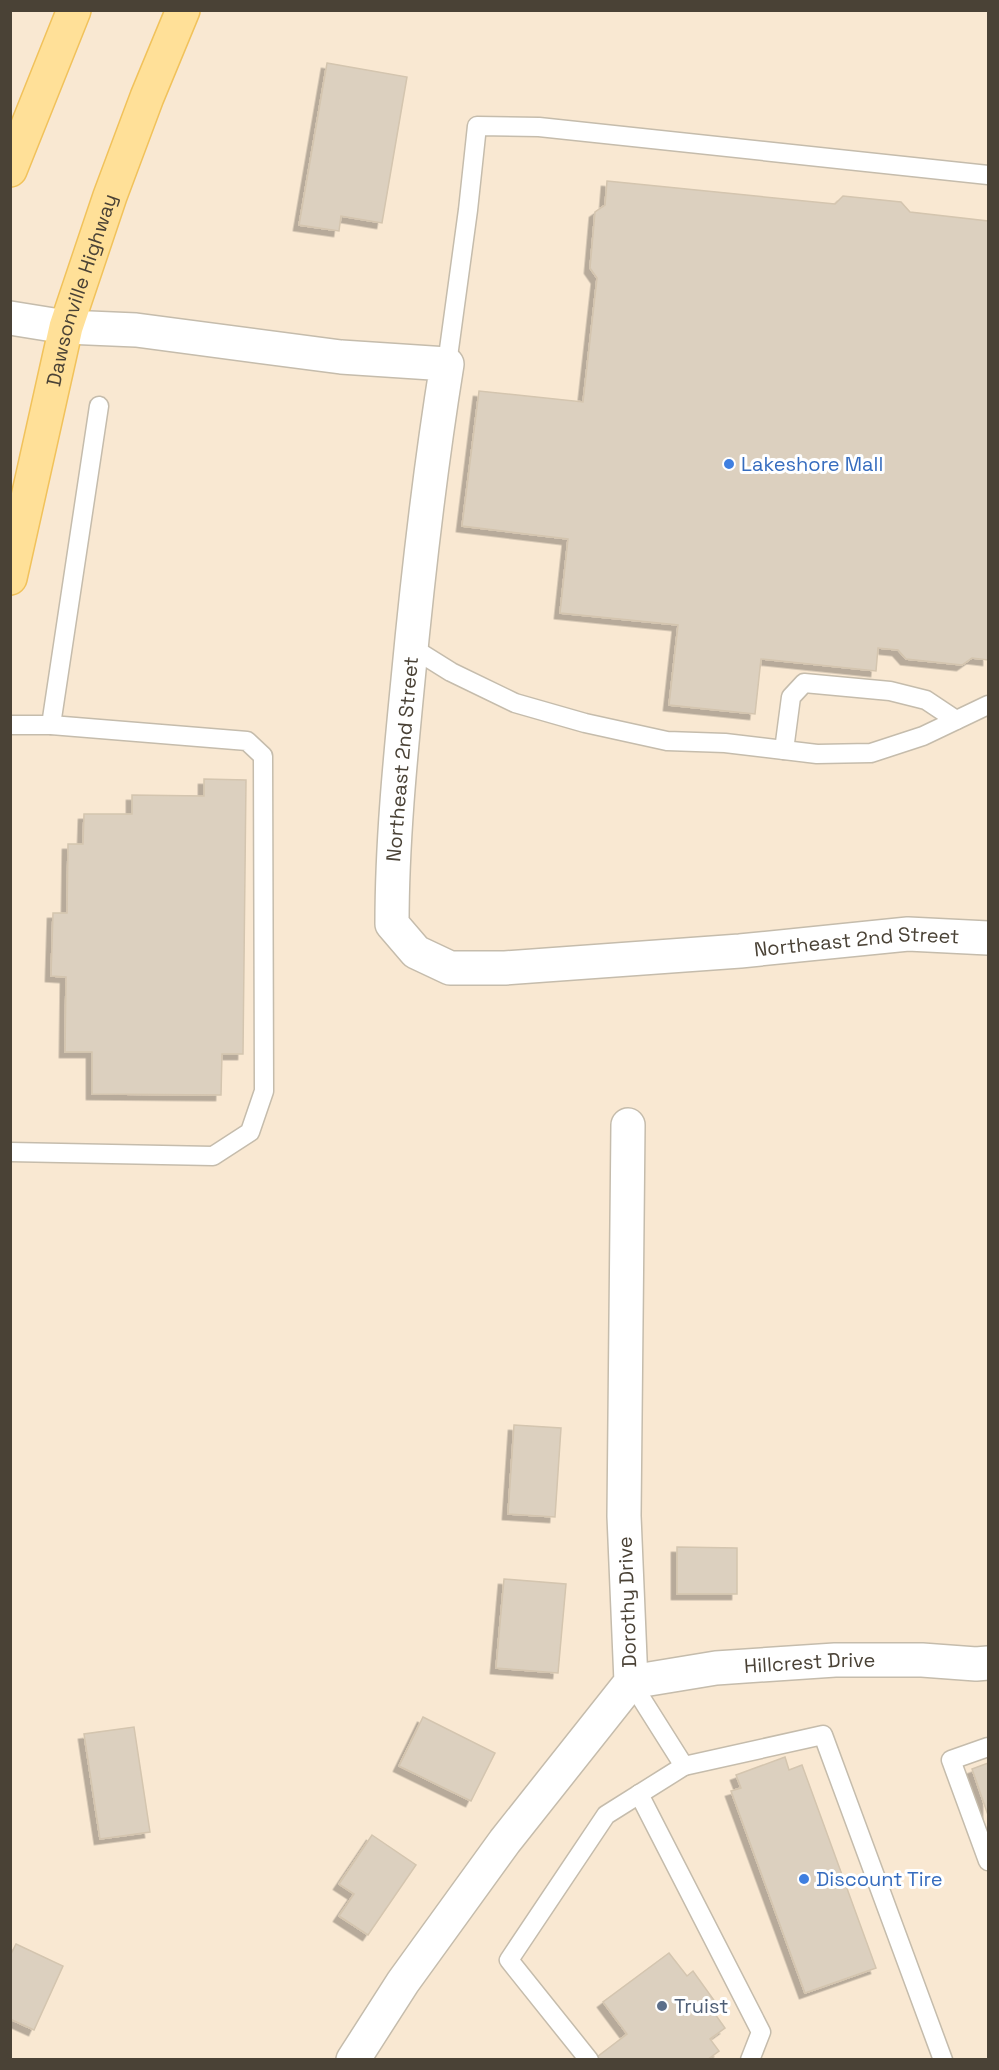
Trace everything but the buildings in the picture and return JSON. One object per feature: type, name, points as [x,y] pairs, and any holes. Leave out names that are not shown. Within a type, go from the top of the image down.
[{"type":"main road","points":[[10,170],[17,134],[74,10]]},
{"type":"main road","name":"Dawsonville Highway","points":[[10,578],[66,327],[118,174],[183,10]]},
{"type":"street","points":[[10,318],[66,327],[136,330],[341,357],[447,364]]},
{"type":"street","name":"Northeast 2nd Street","points":[[447,364],[434,442],[411,647],[392,894],[392,924],[416,952],[450,968],[506,968],[740,951],[908,934],[988,938]]},
{"type":"street","name":"Dorothy Drive","points":[[353,2060],[403,1982],[505,1841],[631,1682],[624,1516],[628,1125]]},
{"type":"street","name":"Hillcrest Drive","points":[[631,1682],[716,1668],[835,1660],[988,1663]]},
{"type":"lane","points":[[447,364],[477,126],[548,128],[988,176]]},
{"type":"lane","points":[[51,725],[99,406]]},
{"type":"lane","points":[[411,647],[451,672],[515,703],[575,721],[667,741],[725,743],[817,754],[871,753],[923,736],[988,705]]},
{"type":"lane","points":[[784,750],[791,697],[804,682],[890,691],[926,700],[956,720]]},
{"type":"lane","points":[[10,725],[51,725],[247,741],[263,756],[264,1091],[250,1132],[213,1156],[10,1152]]},
{"type":"lane","points":[[631,1682],[684,1766]]},
{"type":"lane","points":[[589,2060],[509,1960],[606,1815],[684,1766],[823,1735],[943,2060]]},
{"type":"lane","points":[[988,1747],[951,1760],[975,1802],[988,1861]]},
{"type":"lane","points":[[639,1794],[760,2032],[750,2060]]},
{"type":"shaded area","points":[[11,11],[988,11],[988,2059],[11,2059]]},
{"type":"place","name":"Lakeshore Mall","points":[[729,464]]},
{"type":"place","name":"Discount Tire","points":[[804,1879]]},
{"type":"place","name":"Truist","points":[[662,2006]]}]
